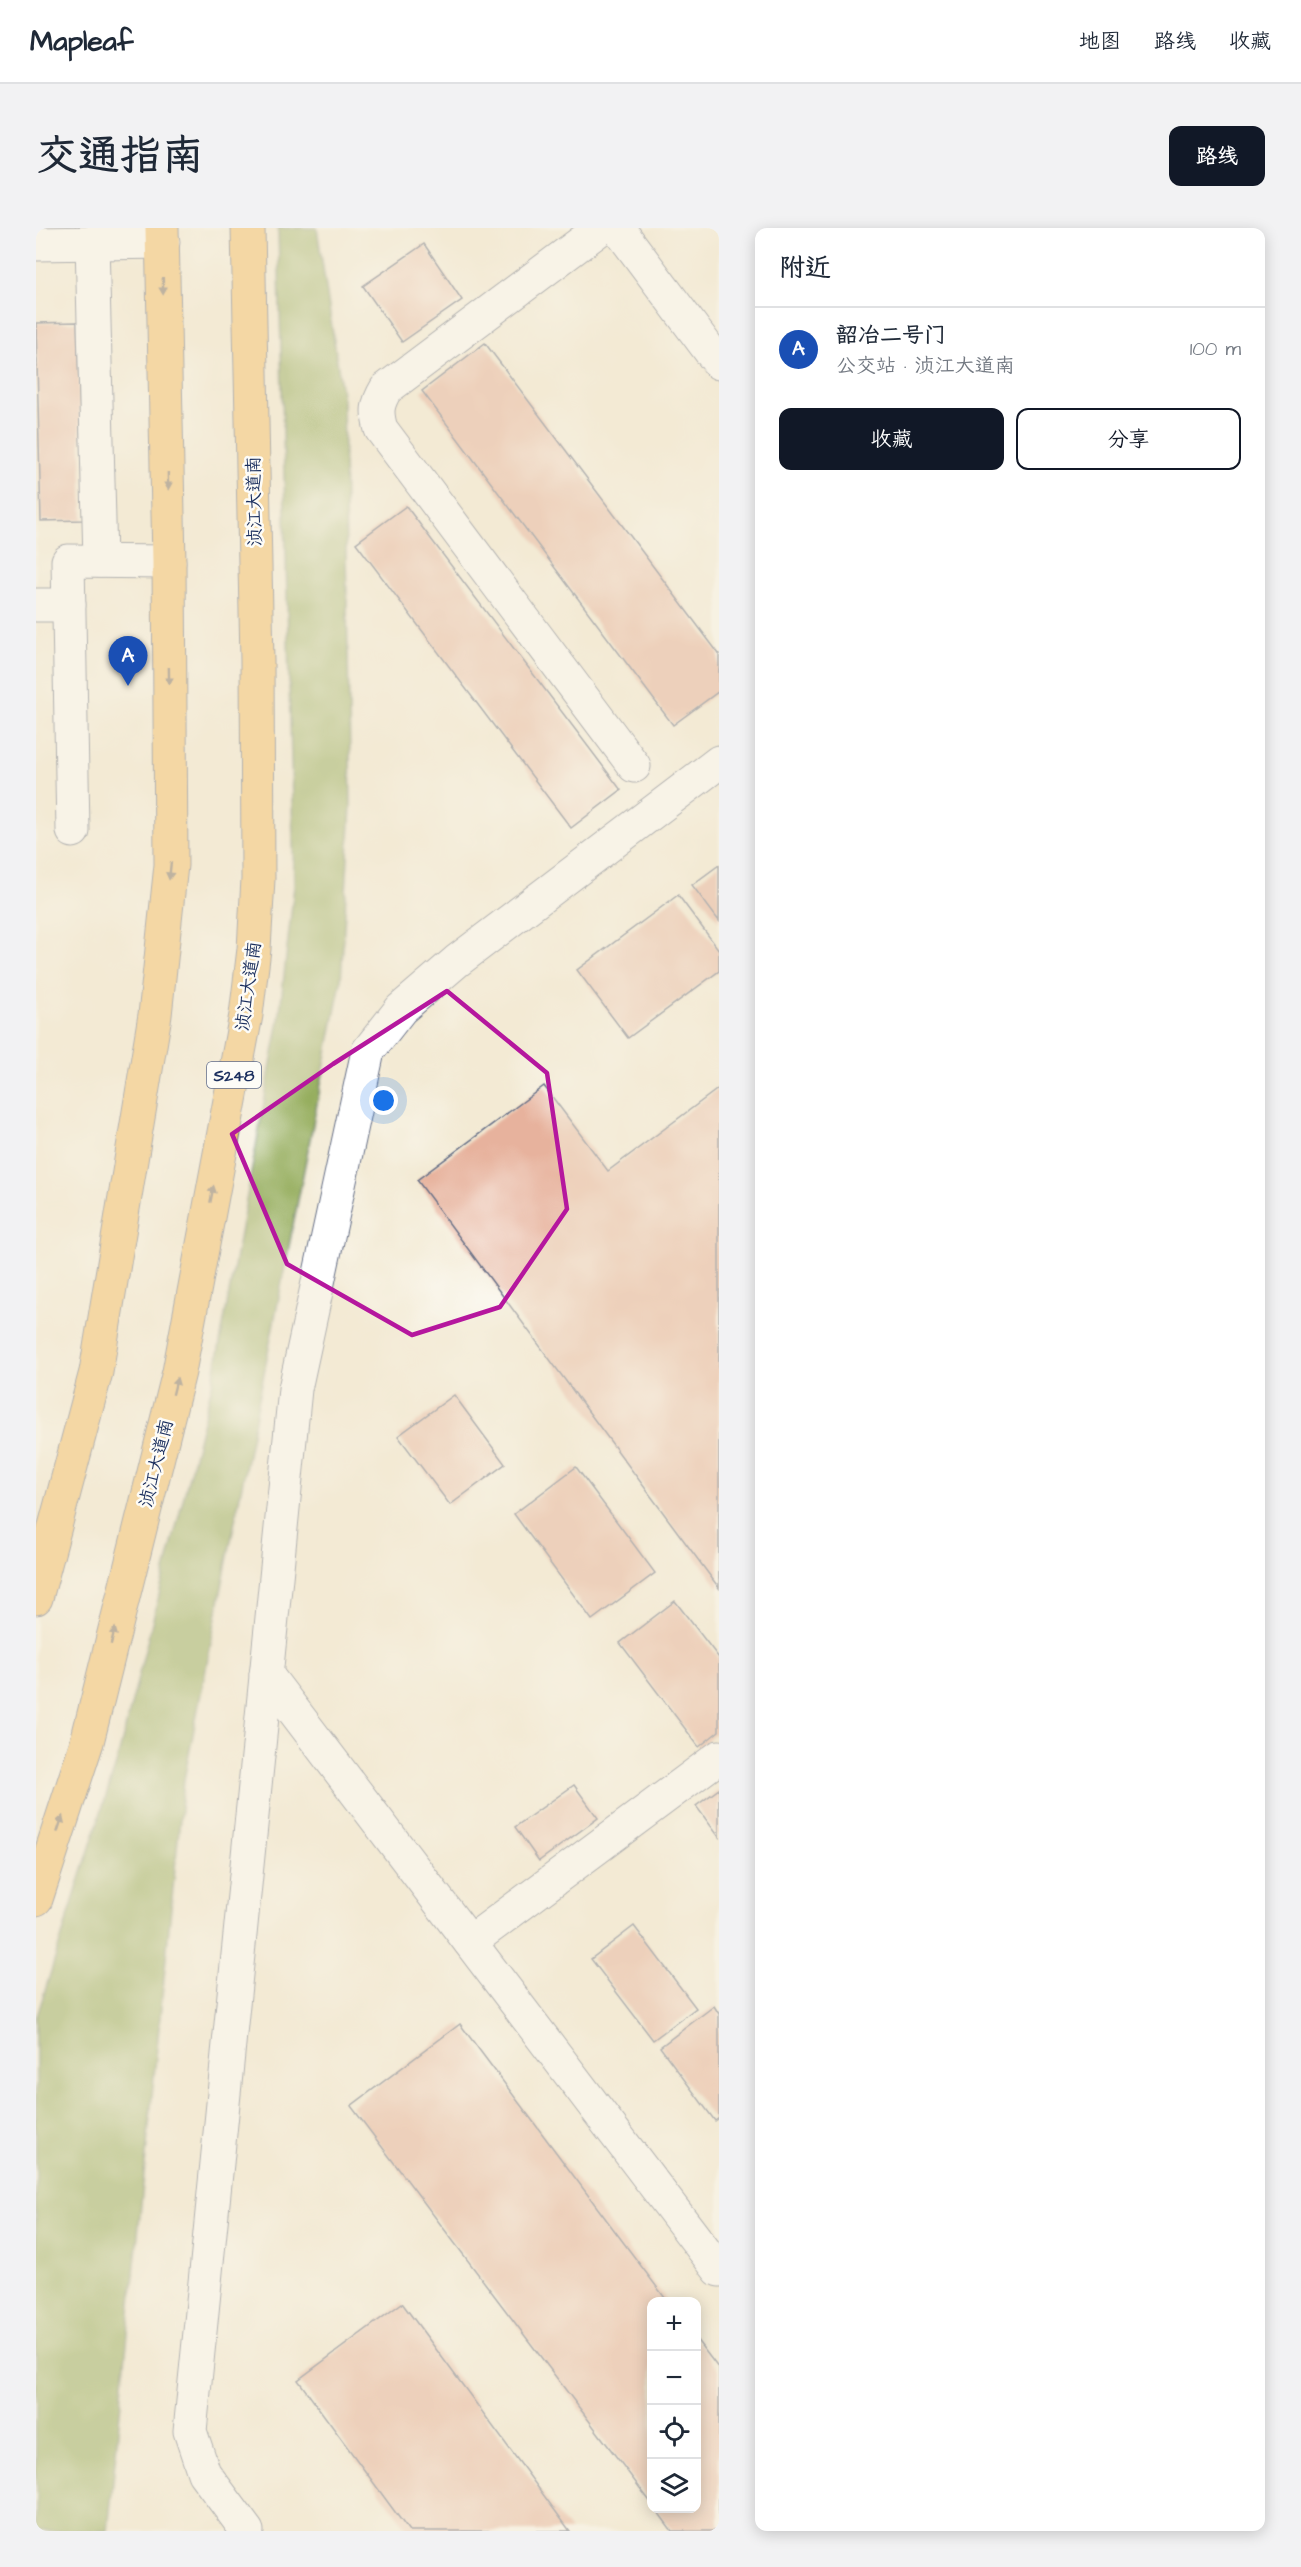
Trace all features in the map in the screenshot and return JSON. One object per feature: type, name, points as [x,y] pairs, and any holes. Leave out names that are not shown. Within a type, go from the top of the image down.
[{"type":"main road","name":"浈江大道南","points":[[36,1899],[87,1742],[179,1372],[246,1015],[253,960],[258,879],[257,672],[248,228]]},
{"type":"main road","points":[[36,1598],[96,1372],[154,1015],[171,865],[169,562],[163,235]]},
{"type":"lane","points":[[601,228],[386,389],[379,401],[376,414],[381,429],[634,766]]},
{"type":"lane","points":[[618,228],[719,363]]},
{"type":"lane","points":[[36,244],[92,242],[163,235]]},
{"type":"lane","points":[[92,242],[100,561]]},
{"type":"lane","points":[[73,831],[68,561],[169,562]]},
{"type":"lane","points":[[36,605],[69,605]]},
{"type":"lane","points":[[247,2531],[204,2473],[190,2431],[295,1389],[368,1051],[401,1009],[458,961],[719,762]]},
{"type":"lane","points":[[266,1674],[719,2270]]},
{"type":"lane","points":[[470,1942],[719,1757]]},
{"type":"highlighted area","points":[[447,991],[547,1073],[567,1209],[500,1307],[412,1335],[287,1264],[232,1134],[333,1064]]},
{"type":"green space","points":[[278,228],[317,228],[343,400],[351,805],[341,982],[184,1780],[108,2531],[36,2531],[36,2019],[117,1761],[213,1381],[279,1020],[294,886]]},
{"type":"building","points":[[424,244],[462,300],[402,342],[363,286]]},
{"type":"building","points":[[77,322],[83,520],[41,521],[36,323]]},
{"type":"building","points":[[485,343],[719,654],[719,691],[673,725],[422,391]]},
{"type":"building","points":[[406,506],[621,790],[571,828],[356,543]]},
{"type":"building","points":[[719,865],[719,921],[692,885]]},
{"type":"building","points":[[678,895],[719,950],[719,971],[628,1038],[577,970]]},
{"type":"building","points":[[544,1086],[608,1171],[719,1088],[719,1588],[417,1180]]},
{"type":"building","points":[[454,1395],[505,1464],[450,1505],[398,1436]]},
{"type":"building","points":[[576,1467],[655,1573],[592,1620],[514,1514]]},
{"type":"building","points":[[675,1601],[719,1658],[719,1731],[699,1747],[620,1643]]},
{"type":"building","points":[[574,1785],[598,1818],[539,1861],[515,1827]]},
{"type":"building","points":[[719,1789],[719,1837],[696,1806]]},
{"type":"building","points":[[634,1926],[696,2008],[653,2040],[591,1959]]},
{"type":"building","points":[[714,2006],[719,2014],[719,2118],[715,2121],[660,2047]]},
{"type":"building","points":[[460,2024],[664,2297],[647,2297],[647,2497],[351,2106]]},
{"type":"building","points":[[402,2303],[570,2531],[409,2531],[298,2380]]},
{"type":"building","points":[[701,2346],[719,2369],[719,2531],[672,2531],[659,2513],[701,2513]]},
{"type":"place","name":"韶冶二号门","points":[[128,686]]}]
